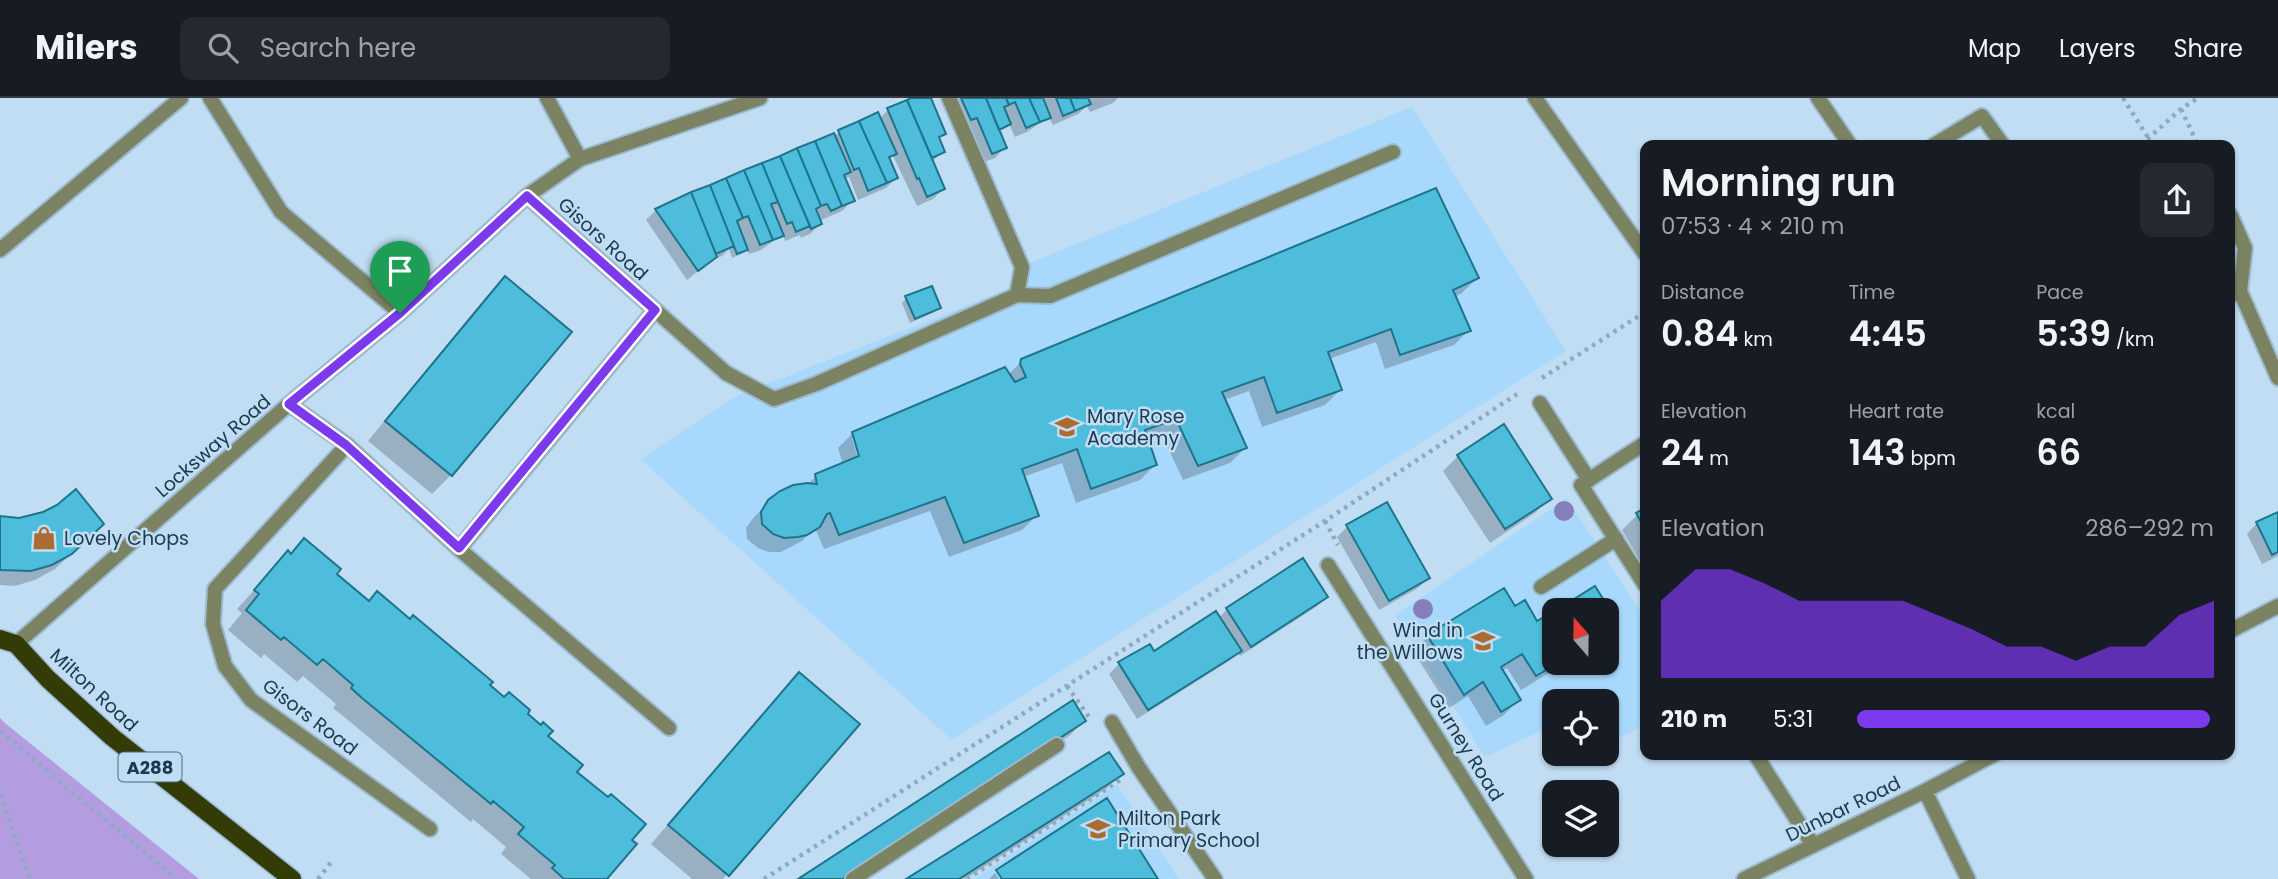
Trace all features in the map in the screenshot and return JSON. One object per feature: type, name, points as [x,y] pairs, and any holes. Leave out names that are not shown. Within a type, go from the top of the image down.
[{"type":"main road","name":"Milton Road","points":[[8,641],[112,737],[292,879]]},
{"type":"street","points":[[0,250],[181,98]]},
{"type":"street","points":[[210,98],[281,212],[400,313]]},
{"type":"street","points":[[547,98],[580,159]]},
{"type":"street","name":"Locksway Road","points":[[8,641],[400,313],[527,196],[580,159],[760,98]]},
{"type":"street","points":[[949,98],[1022,267],[1017,295],[1050,296],[1393,152]]},
{"type":"street","points":[[1535,98],[1640,247]]},
{"type":"street","points":[[1818,98],[1847,140]]},
{"type":"street","points":[[1942,140],[1982,116],[1999,140]]},
{"type":"street","name":"Gisors Road","points":[[527,196],[726,373],[774,399],[816,384],[1017,295]]},
{"type":"street","points":[[2235,225],[2245,248],[2235,293],[2278,378]]},
{"type":"street","points":[[459,548],[655,310]]},
{"type":"street","points":[[1540,403],[1640,577]]},
{"type":"street","points":[[289,404],[346,445],[459,548],[669,728]]},
{"type":"street","name":"Gisors Road","points":[[346,445],[215,589],[213,624],[225,666],[251,700],[430,829]]},
{"type":"street","points":[[1585,482],[1640,446]]},
{"type":"street","points":[[1541,587],[1616,539]]},
{"type":"street","name":"Gurney Road","points":[[1328,565],[1526,879]]},
{"type":"street","points":[[2235,628],[2278,606]]},
{"type":"street","points":[[1112,722],[1139,768],[1215,879]]},
{"type":"street","points":[[853,879],[1057,745]]},
{"type":"street","points":[[1759,760],[1814,845]]},
{"type":"street","name":"Dunbar Road","points":[[1744,879],[1984,760]]},
{"type":"street","points":[[1925,791],[1968,879]]},
{"type":"path","points":[[2123,98],[2149,139],[2198,98]]},
{"type":"path","points":[[2182,109],[2196,140]]},
{"type":"path","points":[[1542,378],[1640,315]]},
{"type":"path","points":[[764,879],[1068,686],[1519,393]]},
{"type":"path","points":[[1068,686],[1088,717],[1112,722]]},
{"type":"path","points":[[0,731],[176,879]]},
{"type":"path","points":[[967,879],[1139,768]]},
{"type":"path","points":[[0,794],[30,879]]},
{"type":"path","points":[[318,879],[332,861]]},
{"type":"shaded area","name":"Mary Rose Academy","points":[[1412,107],[1566,351],[952,740],[640,459],[736,396],[1007,290],[1032,262]]},
{"type":"shaded area","name":"Wind in the Willows","points":[[1567,498],[1640,611],[1640,727],[1619,737],[1619,689],[1542,689],[1542,731],[1485,757],[1395,615]]},
{"type":"shaded area","points":[[0,718],[6,724],[199,879],[0,879]]},
{"type":"shaded area","name":"Milton Park Primary School","points":[[1117,784],[1179,879],[974,879]]},
{"type":"building","points":[[931,98],[946,134],[939,137],[945,152],[932,158],[907,100]]},
{"type":"building","points":[[961,98],[986,98],[1007,148],[992,154],[977,118],[971,120]]},
{"type":"building","points":[[986,98],[1006,98],[1009,105],[1004,107],[1011,124],[999,130]]},
{"type":"building","points":[[1006,98],[1029,98],[1040,122],[1026,128],[1015,102],[1009,105]]},
{"type":"building","points":[[1029,98],[1043,98],[1051,118],[1040,122]]},
{"type":"building","points":[[1056,98],[1070,98],[1075,111],[1063,116]]},
{"type":"building","points":[[1070,98],[1088,98],[1091,104],[1075,111]]},
{"type":"building","points":[[907,100],[945,189],[927,197],[887,108]]},
{"type":"building","points":[[878,112],[897,154],[889,157],[898,178],[887,183],[859,121]]},
{"type":"building","points":[[859,121],[887,183],[868,191],[859,168],[854,170],[838,130]]},
{"type":"building","points":[[834,133],[851,172],[844,175],[855,201],[842,206],[815,141]]},
{"type":"building","points":[[815,141],[842,206],[831,211],[827,204],[821,206],[797,148]]},
{"type":"building","points":[[797,148],[821,206],[816,209],[822,224],[811,229],[780,156]]},
{"type":"building","points":[[780,156],[810,226],[796,232],[792,222],[787,224],[762,163]]},
{"type":"building","points":[[762,163],[778,202],[771,204],[784,236],[773,240],[744,170]]},
{"type":"building","points":[[744,170],[773,240],[760,245],[748,216],[743,218],[726,178]]},
{"type":"building","points":[[726,178],[743,218],[737,221],[748,250],[737,254],[710,185]]},
{"type":"building","points":[[710,185],[734,246],[716,254],[691,192]]},
{"type":"building","points":[[1436,188],[1479,278],[1453,290],[1471,331],[1400,355],[1391,329],[1328,352],[1342,390],[1277,413],[1264,377],[1222,392],[1247,448],[1198,466],[1176,419],[1145,430],[1157,465],[1091,489],[1077,449],[1022,469],[1039,516],[964,543],[945,497],[839,535],[830,513],[820,527],[798,537],[784,538],[773,534],[762,524],[761,512],[768,500],[780,491],[793,485],[817,484],[815,474],[859,456],[852,432],[1005,367],[1015,382],[1026,377],[1020,364],[1021,359]]},
{"type":"building","points":[[691,192],[717,257],[698,271],[655,209]]},
{"type":"building","points":[[505,276],[572,332],[452,476],[385,421]]},
{"type":"building","points":[[932,286],[941,308],[915,319],[905,296]]},
{"type":"building","points":[[1504,424],[1552,499],[1505,529],[1457,455]]},
{"type":"building","points":[[76,489],[104,524],[72,554],[52,565],[31,571],[0,570],[0,516],[19,518],[43,512],[57,505]]},
{"type":"building","points":[[1387,502],[1430,578],[1389,601],[1346,525]]},
{"type":"building","points":[[2278,512],[2278,552],[2272,555],[2256,522]]},
{"type":"building","points":[[304,538],[341,569],[337,574],[369,601],[377,591],[410,619],[413,615],[493,682],[490,685],[504,697],[509,692],[530,710],[528,714],[553,731],[548,736],[583,765],[577,772],[608,797],[611,794],[646,824],[632,840],[637,844],[607,879],[564,879],[552,868],[555,865],[518,834],[524,827],[493,801],[491,804],[362,698],[351,688],[353,685],[323,659],[317,665],[284,637],[281,640],[246,610],[259,594],[254,590],[288,550],[291,554]]},
{"type":"building","points":[[1303,558],[1328,597],[1251,647],[1226,608]]},
{"type":"building","points":[[1595,586],[1603,598],[1576,598]]},
{"type":"building","points":[[1504,588],[1515,606],[1525,600],[1537,621],[1542,618],[1542,672],[1536,676],[1522,654],[1501,667],[1521,700],[1501,712],[1483,682],[1464,695],[1427,635]]},
{"type":"building","points":[[1216,611],[1242,651],[1148,710],[1118,662],[1150,644],[1154,651]]},
{"type":"building","points":[[799,672],[860,724],[729,876],[668,825]]},
{"type":"building","points":[[1073,700],[1086,721],[843,879],[798,879]]},
{"type":"building","points":[[1109,752],[1124,774],[959,879],[906,879]]},
{"type":"building","name":"Milton Park Primary School","points":[[1107,798],[1158,879],[1002,879],[996,870]]},
{"type":"place","name":"Mary Rose Academy","points":[[1067,427]]},
{"type":"place","name":"Lovely Chops","points":[[44,538]]},
{"type":"place","name":"Wind in the Willows","points":[[1483,641]]},
{"type":"place","name":"Milton Park Primary School","points":[[1098,829]]},
{"type":"route","points":[[527,196],[655,310],[459,548],[346,445],[289,404],[400,313],[527,196]]}]
